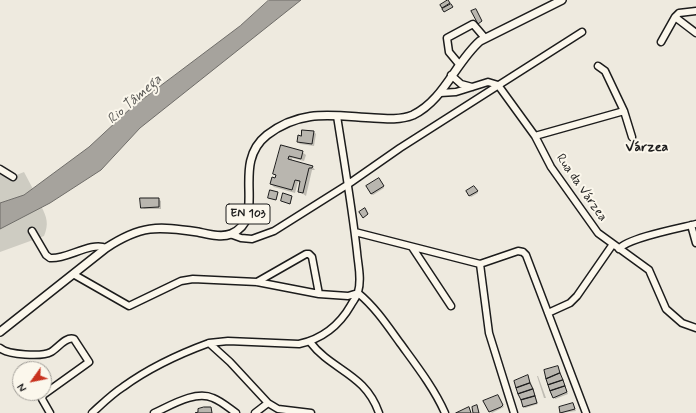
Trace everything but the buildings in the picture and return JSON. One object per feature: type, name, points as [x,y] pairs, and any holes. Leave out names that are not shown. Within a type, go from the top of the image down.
[{"type":"main road","name":"EN 103","points":[[0,332],[106,248],[124,236],[139,230],[155,228],[173,228],[214,235],[230,234],[240,227],[247,219],[250,207],[248,171],[250,158],[257,144],[267,135],[294,119],[309,116],[337,116],[392,119],[402,118],[421,110],[431,103],[440,92],[468,51],[485,38],[562,0]]},
{"type":"street","points":[[661,42],[675,17],[679,13],[696,11]]},
{"type":"street","points":[[675,17],[696,33]]},
{"type":"street","points":[[459,64],[449,52],[448,38],[473,24],[485,38]]},
{"type":"street","points":[[230,234],[246,239],[266,235],[347,185],[400,148],[582,32]]},
{"type":"street","points":[[598,66],[605,71],[624,111],[632,137]]},
{"type":"street","points":[[451,75],[465,86],[472,87]]},
{"type":"street","points":[[440,92],[456,92],[488,82],[498,85]]},
{"type":"street","name":"Rua da Várzea","points":[[498,85],[535,136],[552,167],[598,233],[649,270],[656,290],[666,310],[682,323],[696,328]]},
{"type":"street","points":[[535,136],[624,111]]},
{"type":"street","points":[[92,413],[122,387],[132,381],[172,358],[209,343],[228,341],[298,344],[310,342],[335,327],[347,312],[358,293],[360,278],[355,232],[337,116]]},
{"type":"street","points":[[0,169],[13,176]]},
{"type":"street","points":[[619,248],[622,244],[634,240],[694,224],[696,243]]},
{"type":"street","points":[[32,231],[46,256],[54,259],[91,248],[102,246],[106,248]]},
{"type":"street","points":[[355,232],[480,264],[518,251],[523,252],[526,255],[586,413]]},
{"type":"street","points":[[548,313],[570,303],[577,296],[612,244]]},
{"type":"street","points":[[412,247],[451,306]]},
{"type":"street","points":[[257,282],[306,254],[309,254],[312,257],[319,294]]},
{"type":"street","points":[[480,264],[490,333],[514,413]]},
{"type":"street","points":[[73,274],[129,306],[181,281],[193,279],[257,282],[319,294],[348,296],[358,293]]},
{"type":"street","points":[[358,293],[376,311],[408,354],[445,413]]},
{"type":"street","points":[[0,348],[10,354],[47,353],[69,338],[74,339],[89,362],[43,395],[42,399],[50,413]]},
{"type":"street","points":[[310,342],[318,352],[350,374],[369,392],[379,413]]},
{"type":"street","points":[[209,343],[230,362],[268,403],[278,409],[311,413]]},
{"type":"street","points":[[154,413],[188,398],[206,396],[214,398],[236,413]]},
{"type":"street","points":[[256,413],[268,403]]},
{"type":"shaded area","points":[[269,0],[301,0],[140,128],[101,170],[50,203],[0,229],[0,203],[24,195],[89,147],[131,108],[240,26]]},
{"type":"shaded area","points":[[0,166],[14,176],[24,172],[33,189],[24,196],[0,203]]},
{"type":"shaded area","points":[[41,206],[47,221],[44,236],[0,252],[0,229]]},
{"type":"district","name":"Várzea","points":[[647,148]]},
{"type":"water label","name":"Rio Tâmega","points":[[135,100]]}]
